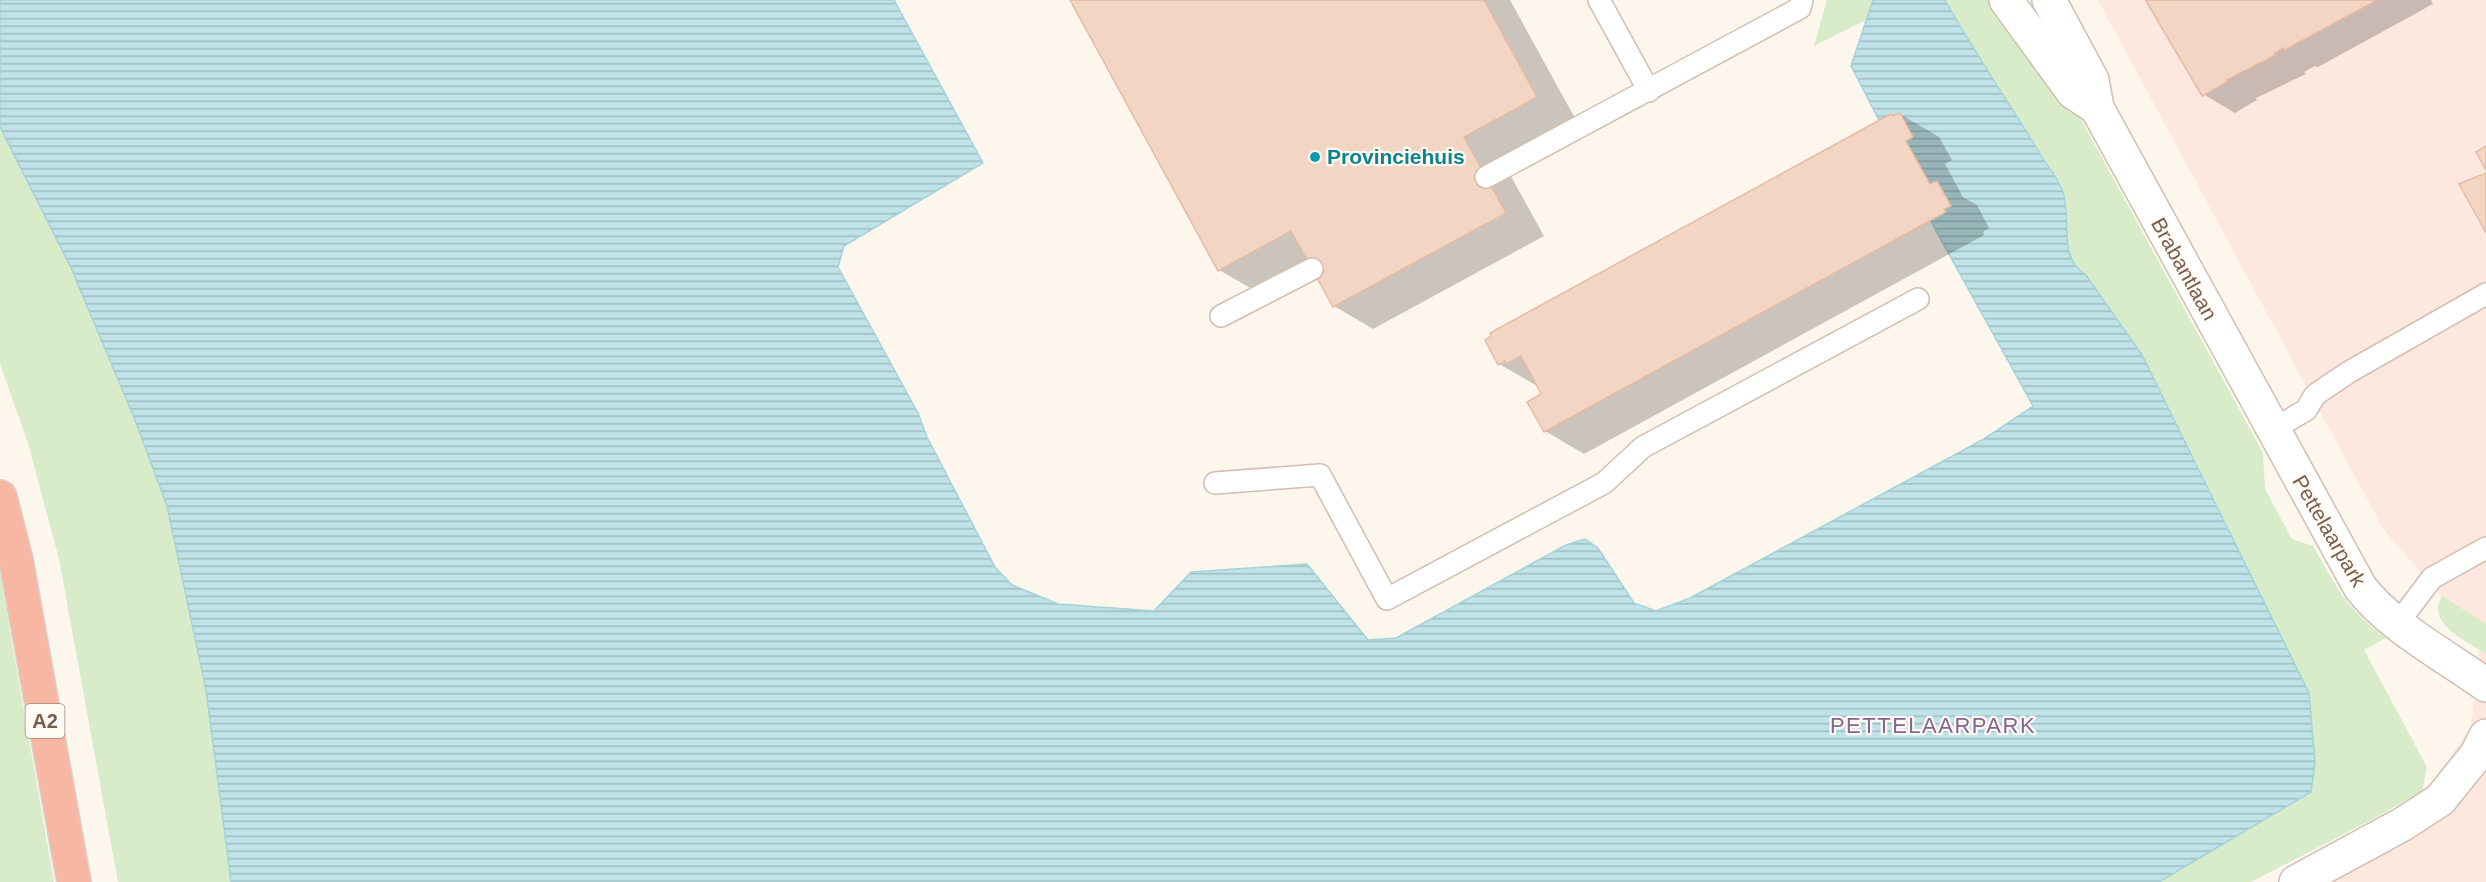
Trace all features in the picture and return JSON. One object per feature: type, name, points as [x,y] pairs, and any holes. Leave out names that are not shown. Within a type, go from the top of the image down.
[{"type":"highway","name":"A2","points":[[0,497],[16,560],[74,882]]},
{"type":"street","name":"Brabantlaan","points":[[2006,0],[2073,92],[2097,108]]},
{"type":"street","name":"Brabantlaan","points":[[2049,0],[2092,80],[2097,108],[2272,430]]},
{"type":"street","name":"Pettelaarpark","points":[[2272,430],[2360,587],[2374,604],[2486,685]]},
{"type":"street","points":[[2296,882],[2403,824],[2440,800],[2477,754],[2486,736]]},
{"type":"lane","points":[[1599,0],[1649,91]]},
{"type":"lane","points":[[1486,177],[1800,8],[1802,0]]},
{"type":"lane","points":[[1221,316],[1312,269]]},
{"type":"lane","points":[[2272,430],[2306,410],[2315,395],[2349,372],[2486,294]]},
{"type":"lane","points":[[1215,483],[1320,475],[1387,599],[1604,483],[1643,447],[1918,299]]},
{"type":"lane","points":[[2398,623],[2432,578],[2486,548]]},
{"type":"shaded area","points":[[2098,0],[2486,0],[2486,882],[2303,882],[2397,832],[2471,727],[2480,641],[2384,530]]},
{"type":"green space","points":[[1827,0],[1873,0],[1866,20],[1814,46]]},
{"type":"green space","points":[[1945,0],[1996,0],[2071,101],[2263,453],[2265,489],[2292,539],[2313,546],[2344,597],[2361,617],[2386,638],[2364,650],[2427,767],[2422,791],[2251,882],[2159,882],[2311,792],[2142,355],[2086,275],[2072,259],[2067,239],[2066,206],[2060,185]]},
{"type":"green space","points":[[0,127],[71,268],[135,420],[167,506],[206,690],[231,882],[118,882],[59,559],[28,443],[0,364]]},
{"type":"green space","points":[[0,574],[54,882],[0,882]]},
{"type":"green space","points":[[2442,596],[2486,624],[2486,654],[2450,631],[2443,623],[2438,606]]},
{"type":"water","points":[[0,0],[894,0],[983,163],[844,246],[838,267],[918,413],[927,437],[995,567],[1012,585],[1058,604],[1154,611],[1191,572],[1307,564],[1368,640],[1396,638],[1566,545],[1585,539],[1598,548],[1634,603],[1656,611],[1690,598],[1982,440],[2033,406],[1935,229],[1851,66],[1873,0],[1945,0],[2060,185],[2066,206],[2067,239],[2072,259],[2077,268],[2086,275],[2142,355],[2309,693],[2315,762],[2311,792],[2159,882],[231,882],[206,690],[167,506],[135,420],[71,268],[0,127]]},
{"type":"building","name":"Provinciehuis","points":[[1070,0],[1484,0],[1537,97],[1464,137],[1506,213],[1333,307],[1291,231],[1218,271]]},
{"type":"building","points":[[2377,0],[2285,50],[2283,48],[2274,54],[2276,55],[2226,80],[2227,82],[2202,96],[2146,1]]},
{"type":"building","points":[[1900,113],[1913,137],[1906,141],[1930,184],[1937,181],[1951,206],[1944,209],[1946,212],[1544,432],[1527,402],[1541,394],[1521,356],[1506,364],[1505,361],[1498,365],[1485,340],[1491,336],[1490,333],[1887,116]]},
{"type":"building","points":[[2486,146],[2486,170],[2476,152]]},
{"type":"building","points":[[2486,173],[2486,233],[2459,184]]},
{"type":"place","name":"Provinciehuis","points":[[1315,157]]},
{"type":"district","name":"PETTELAARPARK","points":[[1933,725]]}]
